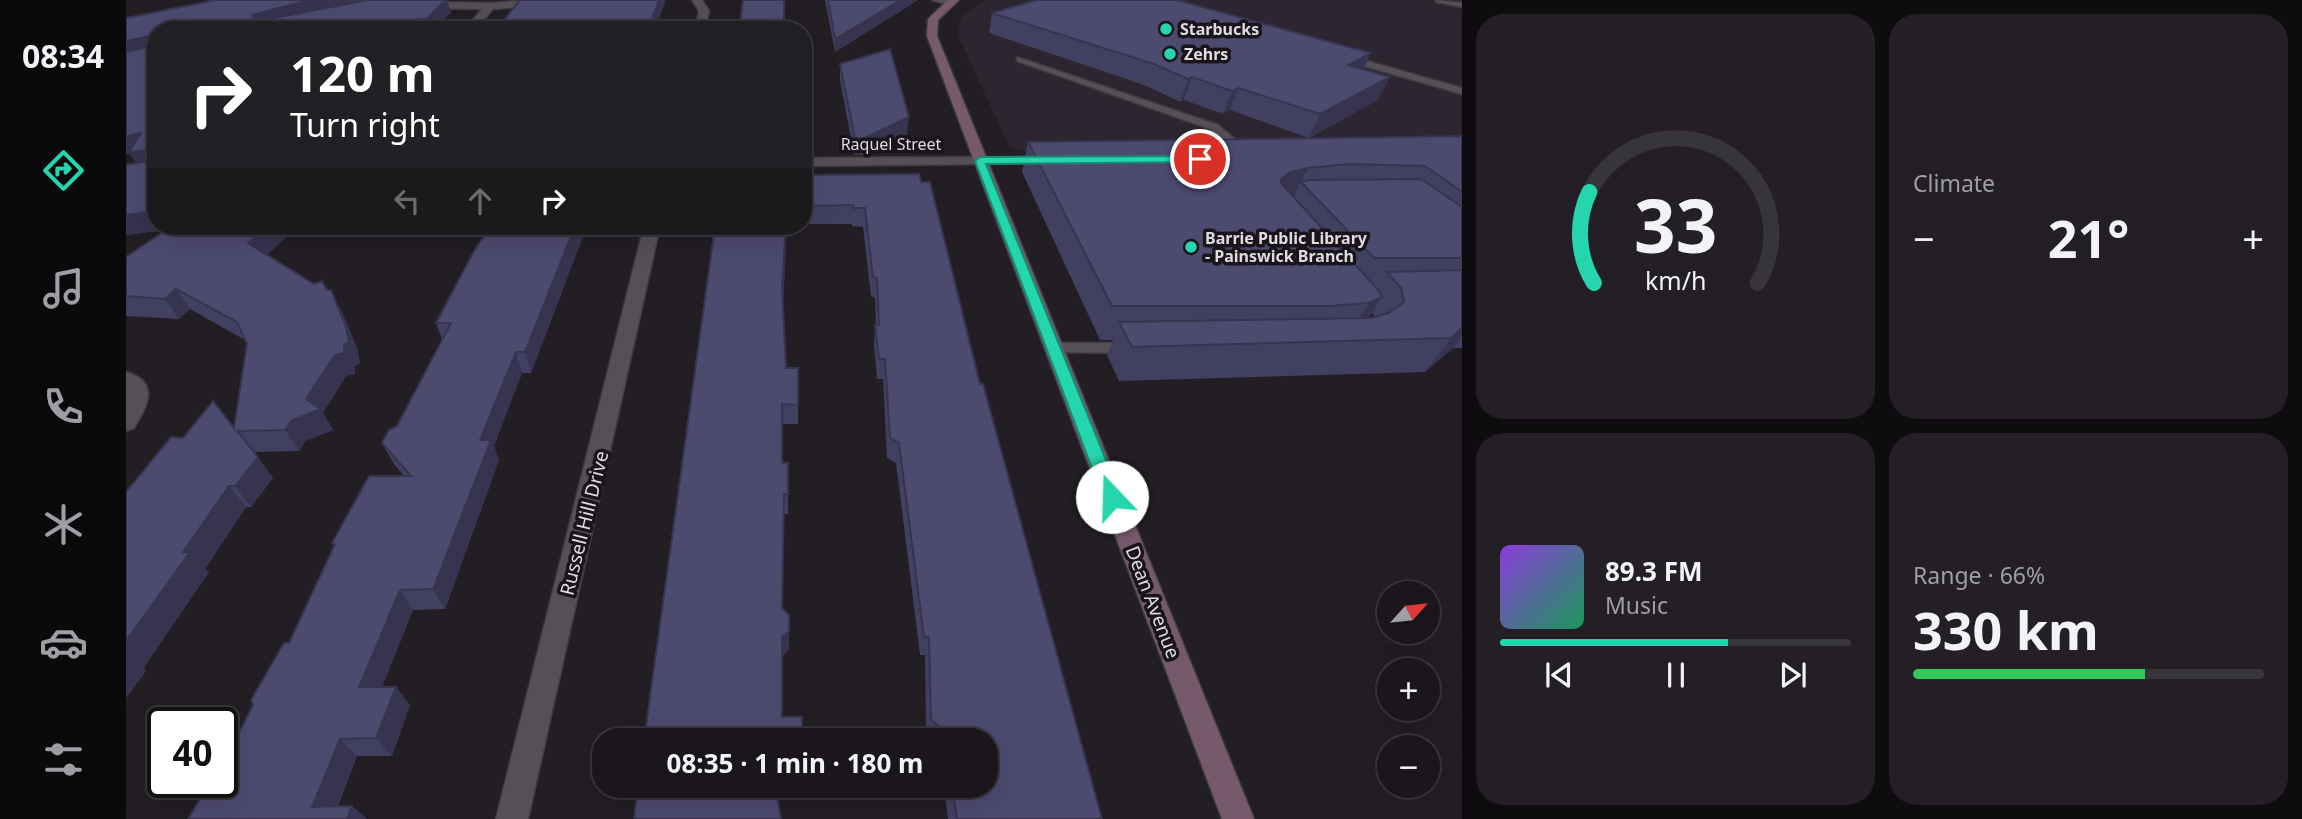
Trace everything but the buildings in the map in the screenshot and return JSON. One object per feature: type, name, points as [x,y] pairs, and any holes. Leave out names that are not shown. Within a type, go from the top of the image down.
[{"type":"street","points":[[408,5],[490,6],[577,0]]},
{"type":"street","points":[[697,0],[704,11],[702,21]]},
{"type":"street","name":"Dean Avenue","points":[[947,1],[933,19],[932,36],[1238,819]]},
{"type":"street","points":[[477,21],[490,6]]},
{"type":"street","name":"Raquel Street","points":[[812,162],[980,161]]},
{"type":"street","name":"Russell Hill Drive","points":[[512,819],[650,235]]},
{"type":"street","points":[[126,379],[138,390],[138,405],[126,423]]},
{"type":"lane","points":[[1438,0],[1462,5]]},
{"type":"lane","points":[[1332,54],[1462,91]]},
{"type":"lane","points":[[1020,59],[1214,127],[1254,159],[1227,159]]},
{"type":"lane","points":[[980,161],[1054,160]]},
{"type":"lane","points":[[1054,348],[1153,348]]},
{"type":"shaded area","points":[[984,0],[1462,0],[1462,166],[1036,154],[1010,148],[959,38],[958,28],[962,16]]},
{"type":"place","name":"Starbucks","points":[[1166,29]]},
{"type":"place","name":"Zehrs","points":[[1170,54]]},
{"type":"place","name":"Barrie Public Library - Painswick Branch","points":[[1191,247]]},
{"type":"route","points":[[1112,497],[980,161],[1200,159]]}]
